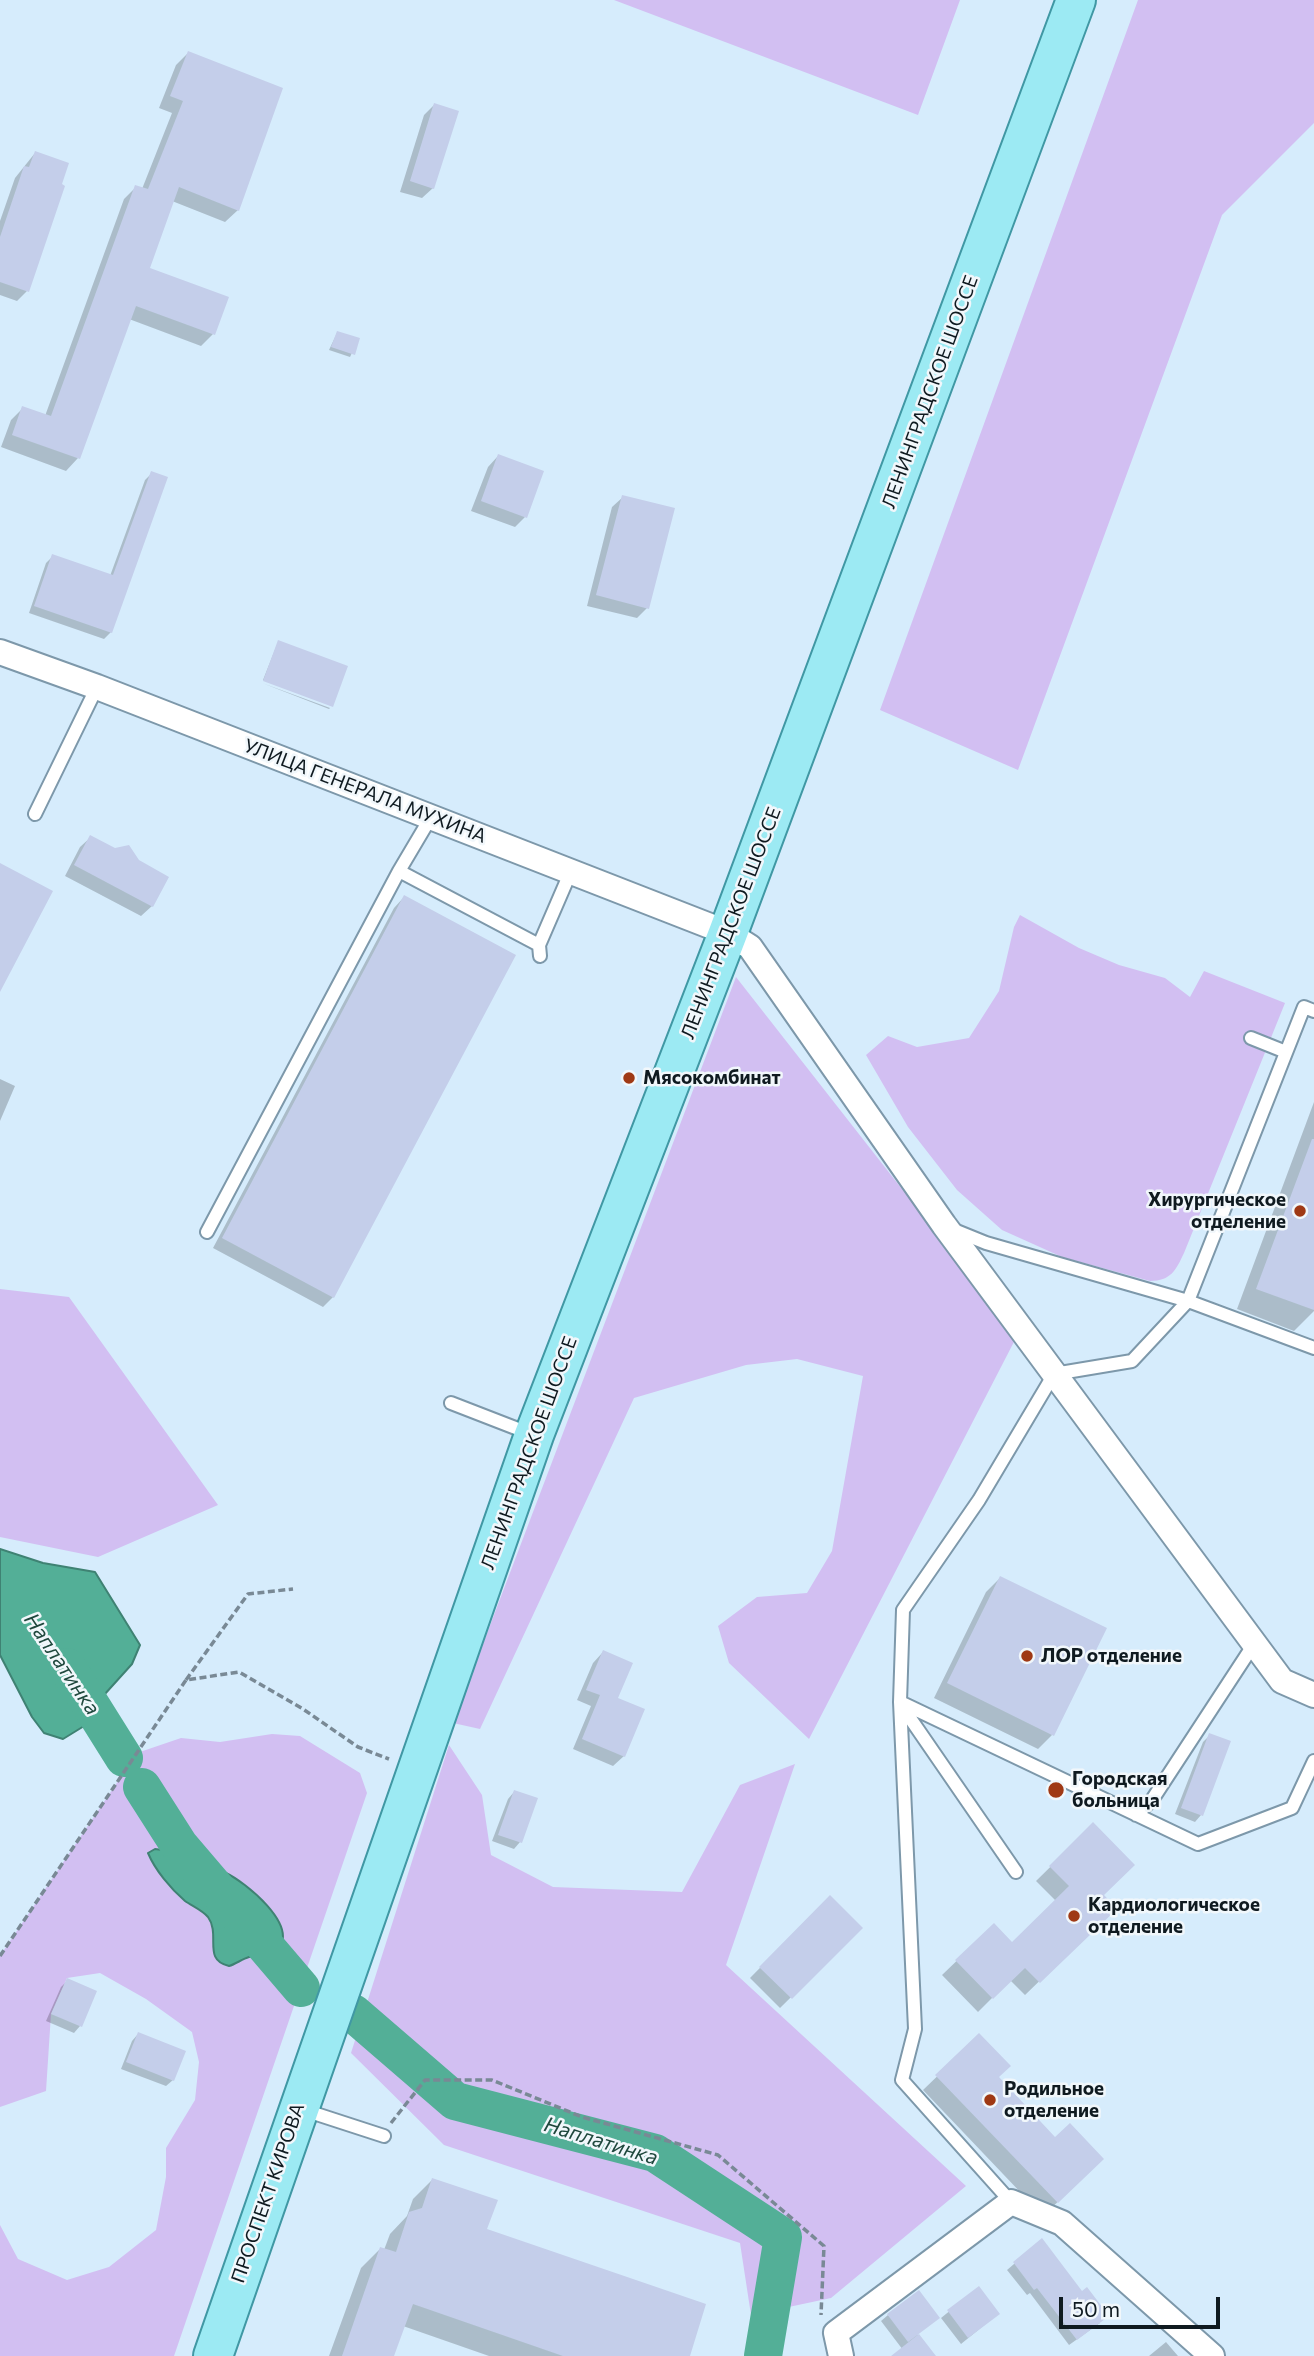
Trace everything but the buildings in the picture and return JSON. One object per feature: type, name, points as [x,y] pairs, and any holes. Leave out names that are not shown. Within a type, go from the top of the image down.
[{"type":"main road","name":"ЛЕНИНГРАДСКОЕ ШОССЕ","points":[[348,1967],[415,1769],[534,1435],[728,933],[1076,0]]},
{"type":"main road","name":"ПРОСПЕКТ КИРОВА","points":[[213,2356],[348,1967]]},
{"type":"street","name":"УЛИЦА ГЕНЕРАЛА МУХИНА","points":[[0,652],[571,871],[728,933],[750,947],[944,1225],[1254,1644],[1282,1681],[1314,1695]]},
{"type":"street","points":[[841,2356],[836,2333],[1011,2202],[1062,2222],[1212,2356]]},
{"type":"lane","points":[[35,814],[97,687]]},
{"type":"lane","points":[[207,1232],[399,871],[431,817]]},
{"type":"lane","points":[[399,871],[540,950],[571,871]]},
{"type":"lane","points":[[1011,2202],[902,2080],[915,2029],[900,1702],[903,1610],[979,1500],[1054,1374],[1132,1361],[1188,1301],[1304,1007],[1314,1011]]},
{"type":"lane","points":[[1251,1038],[1286,1052]]},
{"type":"lane","points":[[944,1225],[986,1243],[1188,1301],[1314,1348]]},
{"type":"lane","points":[[451,1403],[534,1435]]},
{"type":"lane","points":[[1136,1815],[1152,1800],[1254,1644]]},
{"type":"lane","points":[[900,1702],[1198,1844],[1292,1808],[1314,1761]]},
{"type":"lane","points":[[900,1702],[1016,1872]]},
{"type":"lane","points":[[298,2108],[384,2136]]},
{"type":"path","points":[[0,1956],[247,1594],[293,1589]]},
{"type":"path","points":[[186,1680],[239,1672],[303,1709],[358,1748],[415,1769]]},
{"type":"path","points":[[398,2111],[425,2080],[492,2080],[582,2117],[718,2155],[824,2246],[821,2329]]},
{"type":"shaded area","points":[[614,0],[960,0],[918,115]]},
{"type":"shaded area","points":[[1138,0],[1314,0],[1314,123],[1222,215],[1018,770],[880,710]]},
{"type":"shaded area","points":[[1020,915],[1079,948],[1119,965],[1165,978],[1190,997],[1204,971],[1285,1003],[1184,1253],[1168,1277],[1150,1281],[1062,1257],[1002,1230],[957,1190],[908,1127],[866,1055],[888,1036],[917,1047],[969,1038],[999,991],[1014,927]]},
{"type":"shaded area","points":[[736,977],[1017,1336],[809,1739],[729,1663],[718,1626],[757,1597],[807,1593],[832,1551],[863,1376],[797,1359],[746,1365],[634,1398],[480,1729],[453,1723]]},
{"type":"shaded area","points":[[0,1289],[69,1297],[218,1505],[98,1557],[0,1537]]},
{"type":"shaded area","points":[[272,1734],[300,1736],[360,1773],[367,1793],[174,2356],[0,2356],[0,2225],[18,2259],[67,2280],[109,2267],[156,2230],[166,2177],[166,2148],[195,2100],[199,2062],[192,2032],[146,1999],[100,1973],[67,1978],[51,2014],[46,2091],[0,2107],[0,1956],[137,1753],[181,1738],[220,1742]]},
{"type":"shaded area","points":[[449,1745],[482,1795],[491,1855],[553,1887],[682,1892],[740,1785],[795,1764],[726,1965],[966,2186],[831,2298],[751,2315],[740,2243],[444,2145],[351,2053]]},
{"type":"water","points":[[0,1549],[43,1563],[95,1572],[140,1645],[132,1664],[104,1695],[89,1723],[63,1739],[44,1733],[32,1717],[0,1655]]},
{"type":"water","points":[[155,1849],[200,1861],[245,1885],[276,1917],[283,1939],[278,1949],[272,1954],[249,1957],[229,1966],[221,1963],[214,1953],[212,1924],[208,1917],[185,1901],[164,1879],[148,1853]]},
{"type":"waterway","name":"Наплатинка","points":[[67,1667],[124,1758]]},
{"type":"waterway","name":"Наплатинка","points":[[142,1787],[179,1845],[301,1988]]},
{"type":"waterway","name":"Наплатинка","points":[[353,2013],[455,2101],[655,2153],[783,2237],[763,2356]]},
{"type":"place","name":"Мясокомбинат","points":[[629,1078]]},
{"type":"place","name":"Хирургическое отделение","points":[[1300,1211]]},
{"type":"place","name":"ЛОР отделение","points":[[1027,1656]]},
{"type":"place","name":"Городская больница","points":[[1056,1790]]},
{"type":"place","name":"Кардиологическое отделение","points":[[1074,1916]]},
{"type":"place","name":"Родильное отделение","points":[[990,2100]]}]
